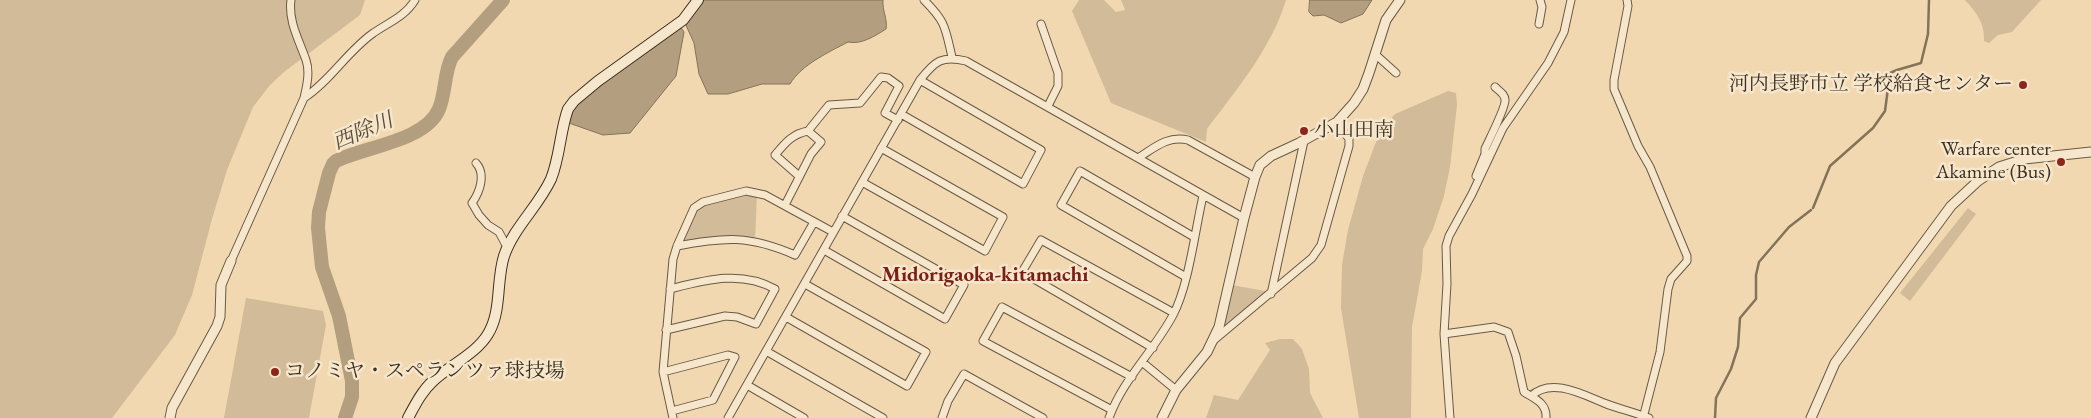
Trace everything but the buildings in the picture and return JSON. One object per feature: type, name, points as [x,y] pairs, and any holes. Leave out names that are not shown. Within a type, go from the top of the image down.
[{"type":"main road","points":[[408,418],[424,390],[434,379],[476,347],[488,334],[496,309],[507,247],[552,177],[565,118],[574,101],[598,80],[683,20],[698,0]]},
{"type":"street","points":[[170,418],[172,408],[217,326],[220,317],[221,285],[304,98],[308,74],[306,61],[289,12],[291,0]]},
{"type":"street","points":[[304,98],[313,92],[350,53],[373,34],[398,18],[415,0]]},
{"type":"street","points":[[924,0],[939,15],[944,25],[952,58]]},
{"type":"street","points":[[1213,341],[1224,309],[1244,218],[1260,165],[1271,156],[1337,122],[1354,103],[1363,89],[1386,20],[1400,0]]},
{"type":"street","points":[[1539,24],[1542,6],[1540,0]]},
{"type":"street","points":[[1450,418],[1444,334],[1447,284],[1446,246],[1449,236],[1469,200],[1503,128],[1548,63],[1564,32],[1571,0]]},
{"type":"street","points":[[1531,396],[1538,390],[1562,389],[1580,392],[1604,403],[1645,417],[1660,352],[1668,289],[1671,279],[1688,262],[1650,167],[1638,146],[1614,89],[1628,6],[1626,0]]},
{"type":"street","points":[[1041,24],[1058,73],[1058,86],[1048,106]]},
{"type":"street","points":[[1375,54],[1396,73]]},
{"type":"street","points":[[728,418],[920,80],[933,64],[952,58],[966,61],[1244,218]]},
{"type":"street","points":[[799,176],[774,156],[787,140],[808,130],[829,106],[860,103],[881,77],[888,78],[899,86],[885,113],[899,117],[1023,184],[1041,150],[920,80]]},
{"type":"street","points":[[1469,200],[1470,190],[1485,154],[1485,149],[1504,109],[1505,100],[1503,94],[1494,87]]},
{"type":"street","points":[[1162,418],[1176,390],[1213,341],[1302,269],[1321,245],[1350,146],[1349,139],[1337,122]]},
{"type":"street","points":[[784,205],[811,154],[822,142],[808,130]]},
{"type":"street","points":[[1138,158],[1164,141],[1180,138],[1188,140],[1255,177]]},
{"type":"street","points":[[1271,294],[1304,140]]},
{"type":"street","points":[[862,182],[985,251],[1003,217],[881,148]]},
{"type":"street","points":[[1811,418],[1835,363],[1958,200],[1978,181],[1999,167],[2024,159],[2091,152]]},
{"type":"street","points":[[476,163],[481,168],[481,174],[478,194],[472,203],[488,225],[499,232],[507,247]]},
{"type":"street","points":[[1186,277],[1061,205],[1080,171],[1194,237]]},
{"type":"street","points":[[663,372],[728,355],[735,357],[713,400],[672,414],[663,372],[673,259],[694,208],[703,202],[746,192],[765,195],[833,232]]},
{"type":"street","points":[[1109,418],[1116,399],[1153,348],[1174,313],[1186,277],[1203,196]]},
{"type":"street","points":[[824,250],[945,319],[964,285],[842,216]]},
{"type":"street","points":[[677,246],[717,238],[735,238],[761,242],[795,255],[814,222]]},
{"type":"street","points":[[1153,348],[1022,272],[1041,240],[1174,313]]},
{"type":"street","points":[[666,330],[725,316],[737,316],[756,324],[775,289],[756,281],[736,278],[715,278],[670,289]]},
{"type":"street","points":[[786,317],[907,386],[926,352],[805,284]]},
{"type":"street","points":[[1112,410],[983,341],[1002,307],[1132,377]]},
{"type":"street","points":[[1444,334],[1494,327],[1508,332],[1524,392],[1546,408],[1546,418]]},
{"type":"street","points":[[766,351],[884,418]]},
{"type":"street","points":[[1142,362],[1176,390]]},
{"type":"street","points":[[942,418],[948,401],[964,374],[1043,418]]},
{"type":"street","points":[[747,385],[804,418]]},
{"type":"shaded area","points":[[0,0],[365,0],[360,15],[284,72],[270,85],[253,107],[227,170],[192,295],[175,335],[112,418],[0,418]]},
{"type":"shaded area","points":[[703,0],[883,0],[886,29],[863,41],[848,42],[824,55],[808,65],[790,84],[762,84],[728,94],[708,94],[699,74],[694,43],[685,23]]},
{"type":"shaded area","points":[[1079,0],[1104,0],[1116,12],[1125,10],[1121,0],[1286,0],[1280,18],[1262,52],[1241,84],[1207,129],[1206,142],[1111,103],[1072,11]]},
{"type":"shaded area","points":[[1310,0],[1372,0],[1363,14],[1341,23],[1324,15],[1313,16],[1309,12]]},
{"type":"shaded area","points":[[1965,0],[2041,0],[2012,32],[1998,35],[1989,43],[1984,41],[1983,29],[1979,18]]},
{"type":"shaded area","points":[[680,26],[684,32],[676,76],[630,133],[603,135],[566,122],[576,103]]},
{"type":"shaded area","points":[[1448,91],[1456,93],[1457,105],[1450,167],[1444,196],[1433,229],[1423,249],[1422,271],[1412,327],[1411,418],[1359,418],[1341,308],[1342,265],[1348,230],[1363,176],[1381,129],[1395,114]]},
{"type":"shaded area","points":[[738,194],[757,194],[755,241],[680,244],[690,220],[699,208],[713,201]]},
{"type":"shaded area","points":[[1968,208],[1976,214],[1910,301],[1900,293]]},
{"type":"shaded area","points":[[1232,285],[1265,291],[1265,296],[1229,326],[1223,326]]},
{"type":"shaded area","name":"コノミヤ・スペランツァ球技場","points":[[246,298],[323,311],[326,325],[309,418],[224,418]]},
{"type":"shaded area","points":[[1280,339],[1293,339],[1302,349],[1309,369],[1310,393],[1323,418],[1206,418],[1214,395],[1238,400],[1270,350],[1265,343]]},
{"type":"waterway","name":"西除川","points":[[345,418],[352,397],[352,381],[339,316],[322,267],[318,228],[319,212],[329,173],[336,161],[408,136],[432,120],[439,109],[452,57],[503,0]]},
{"type":"waterway","points":[[1813,208],[1830,166],[1873,128],[1885,111],[1890,73],[1921,63],[1928,34],[1929,0]]},
{"type":"waterway","points":[[1715,418],[1716,398],[1731,369],[1738,347],[1740,318],[1756,299],[1756,275],[1759,262],[1789,227],[1811,210]]},
{"type":"place","name":"河内長野市立 学校給食センター","points":[[2023,85]]},
{"type":"place","name":"小山田南","points":[[1304,131]]},
{"type":"place","name":"Warfare center Akamine (Bus)","points":[[2061,162]]},
{"type":"place","name":"コノミヤ・スペランツァ球技場","points":[[275,372]]},
{"type":"district","name":"Midorigaoka-kitamachi","points":[[985,275]]}]
